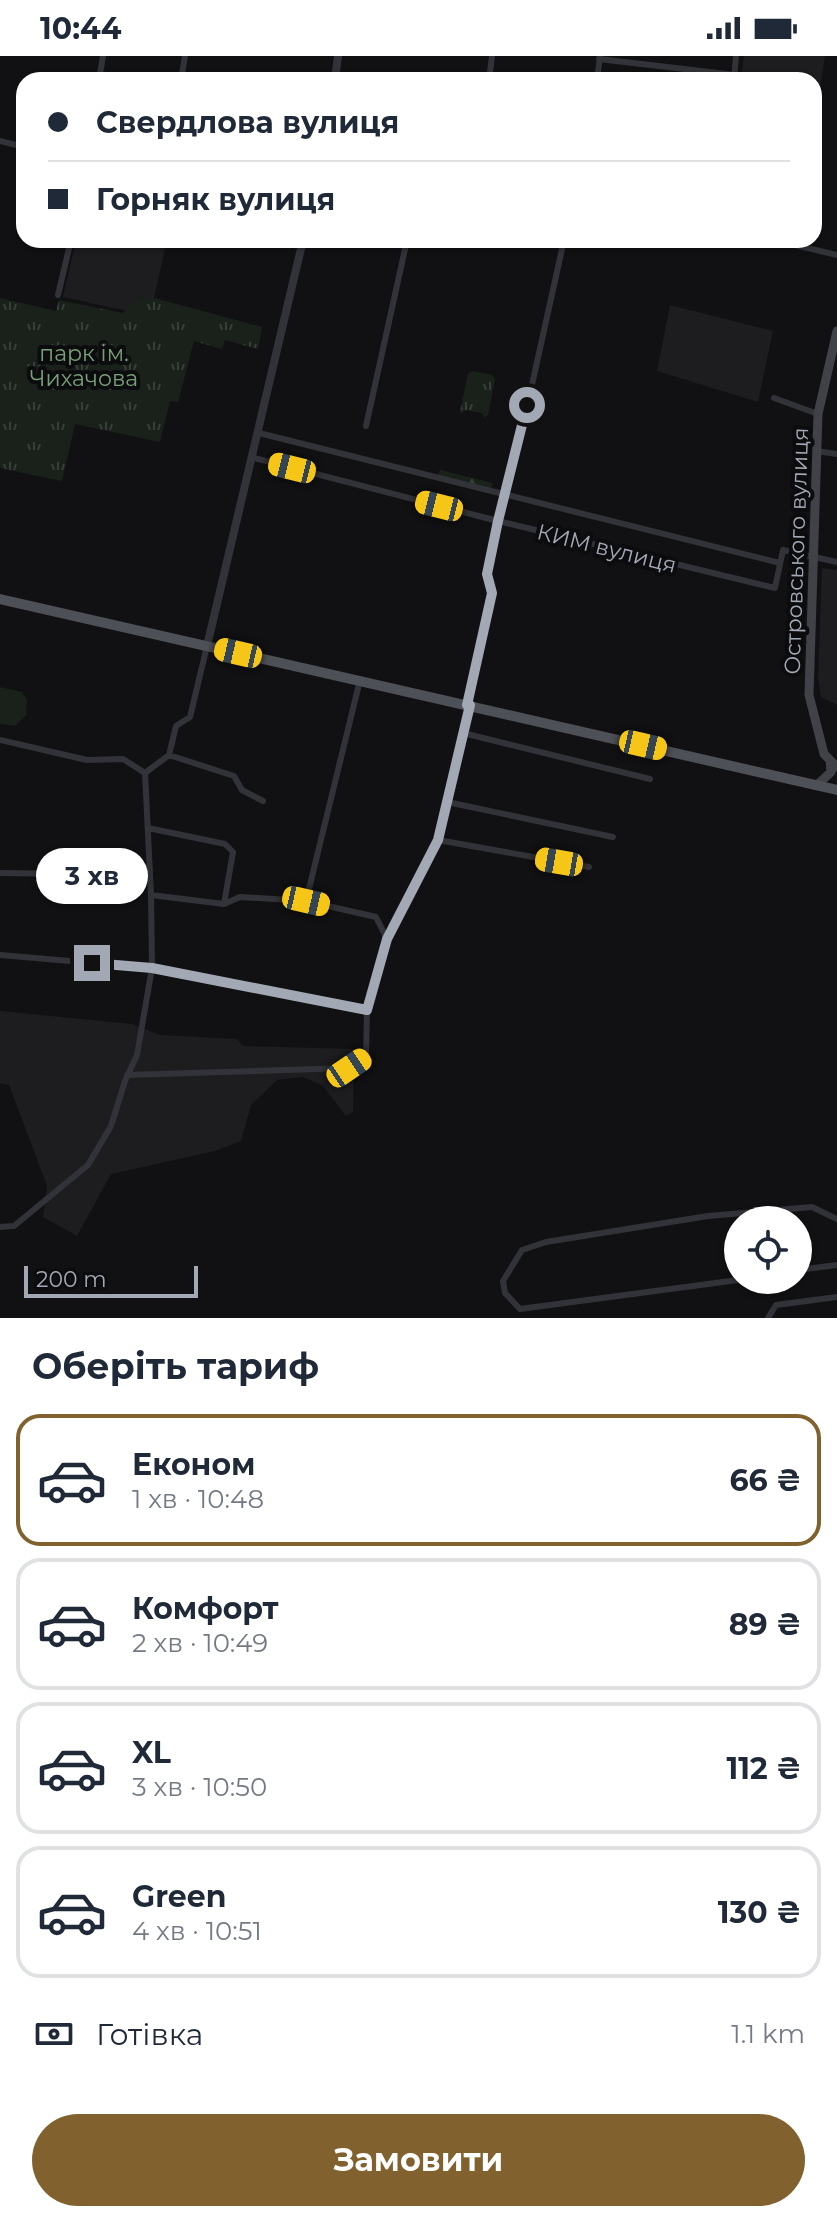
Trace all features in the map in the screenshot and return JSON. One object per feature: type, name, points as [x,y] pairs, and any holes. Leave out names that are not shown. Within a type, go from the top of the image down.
[{"type":"main road","name":"Островського вулиця","points":[[833,764],[824,754],[809,695],[818,414],[837,331]]},
{"type":"main road","points":[[0,599],[837,790]]},
{"type":"main road","points":[[817,785],[831,772],[833,764]]},
{"type":"street","points":[[600,57],[696,72]]},
{"type":"street","points":[[58,295],[69,248]]},
{"type":"street","points":[[145,773],[169,755],[176,726],[190,717],[254,458],[301,248]]},
{"type":"street","points":[[366,426],[405,248]]},
{"type":"street","points":[[127,1075],[349,1068],[366,1057],[367,1010],[387,939],[438,840],[492,593],[487,574],[503,496],[522,430],[562,248]]},
{"type":"street","points":[[808,248],[837,255]]},
{"type":"street","points":[[774,398],[818,414]]},
{"type":"street","name":"КИМ вулиця","points":[[254,458],[775,588],[780,563],[259,433]]},
{"type":"street","points":[[816,451],[837,454]]},
{"type":"street","points":[[780,563],[783,550],[837,562]]},
{"type":"street","points":[[306,901],[360,680]]},
{"type":"street","points":[[463,733],[650,779]]},
{"type":"street","points":[[0,740],[87,760],[123,759],[145,773]]},
{"type":"street","points":[[169,755],[234,776],[242,790],[263,801]]},
{"type":"street","points":[[0,1227],[14,1226],[88,1165],[111,1126],[127,1075],[137,1055],[152,968],[145,773]]},
{"type":"street","points":[[447,802],[613,837]]},
{"type":"street","points":[[148,828],[225,844],[233,852],[224,904]]},
{"type":"street","points":[[438,840],[589,867]]},
{"type":"street","points":[[0,873],[150,875]]},
{"type":"street","points":[[151,895],[224,904],[240,897],[306,901],[376,917],[387,939]]},
{"type":"street","points":[[0,955],[152,968],[367,1010]]},
{"type":"street","points":[[812,1207],[837,1219]]},
{"type":"street","points":[[724,1215],[546,1242],[522,1250],[503,1281],[505,1293],[520,1309],[724,1282]]},
{"type":"street","points":[[812,1268],[837,1265]]},
{"type":"street","points":[[768,1318],[776,1305],[837,1297]]},
{"type":"shaded area","points":[[744,56],[825,56],[822,76],[822,72],[742,72]]},
{"type":"shaded area","points":[[74,248],[165,248],[150,316],[63,297]]},
{"type":"shaded area","points":[[670,305],[773,331],[758,402],[657,371]]},
{"type":"shaded area","points":[[822,568],[837,570],[837,705],[821,697],[818,677]]},
{"type":"shaded area","points":[[0,1011],[132,1024],[160,1035],[237,1039],[243,1046],[354,1049],[353,1112],[346,1116],[323,1086],[303,1077],[277,1080],[251,1105],[241,1141],[215,1151],[111,1174],[77,1236],[43,1217],[47,1186],[9,1085],[0,1083]]},
{"type":"green space","name":"парк ім. Чихачова","points":[[147,296],[262,327],[258,349],[225,340],[222,349],[194,341],[178,402],[170,401],[160,442],[75,424],[62,481],[0,468],[0,298],[56,311],[59,300],[122,313]]},
{"type":"green space","points":[[473,371],[492,375],[495,379],[485,418],[482,413],[460,411],[468,374]]},
{"type":"green space","points":[[440,470],[493,483],[491,488],[438,475]]},
{"type":"green space","points":[[0,687],[22,692],[27,700],[26,715],[15,726],[0,724]]},
{"type":"route","points":[[92,963],[152,968],[367,1010],[387,939],[438,840],[470,705],[467,705],[492,593],[487,574],[527,405]]}]
